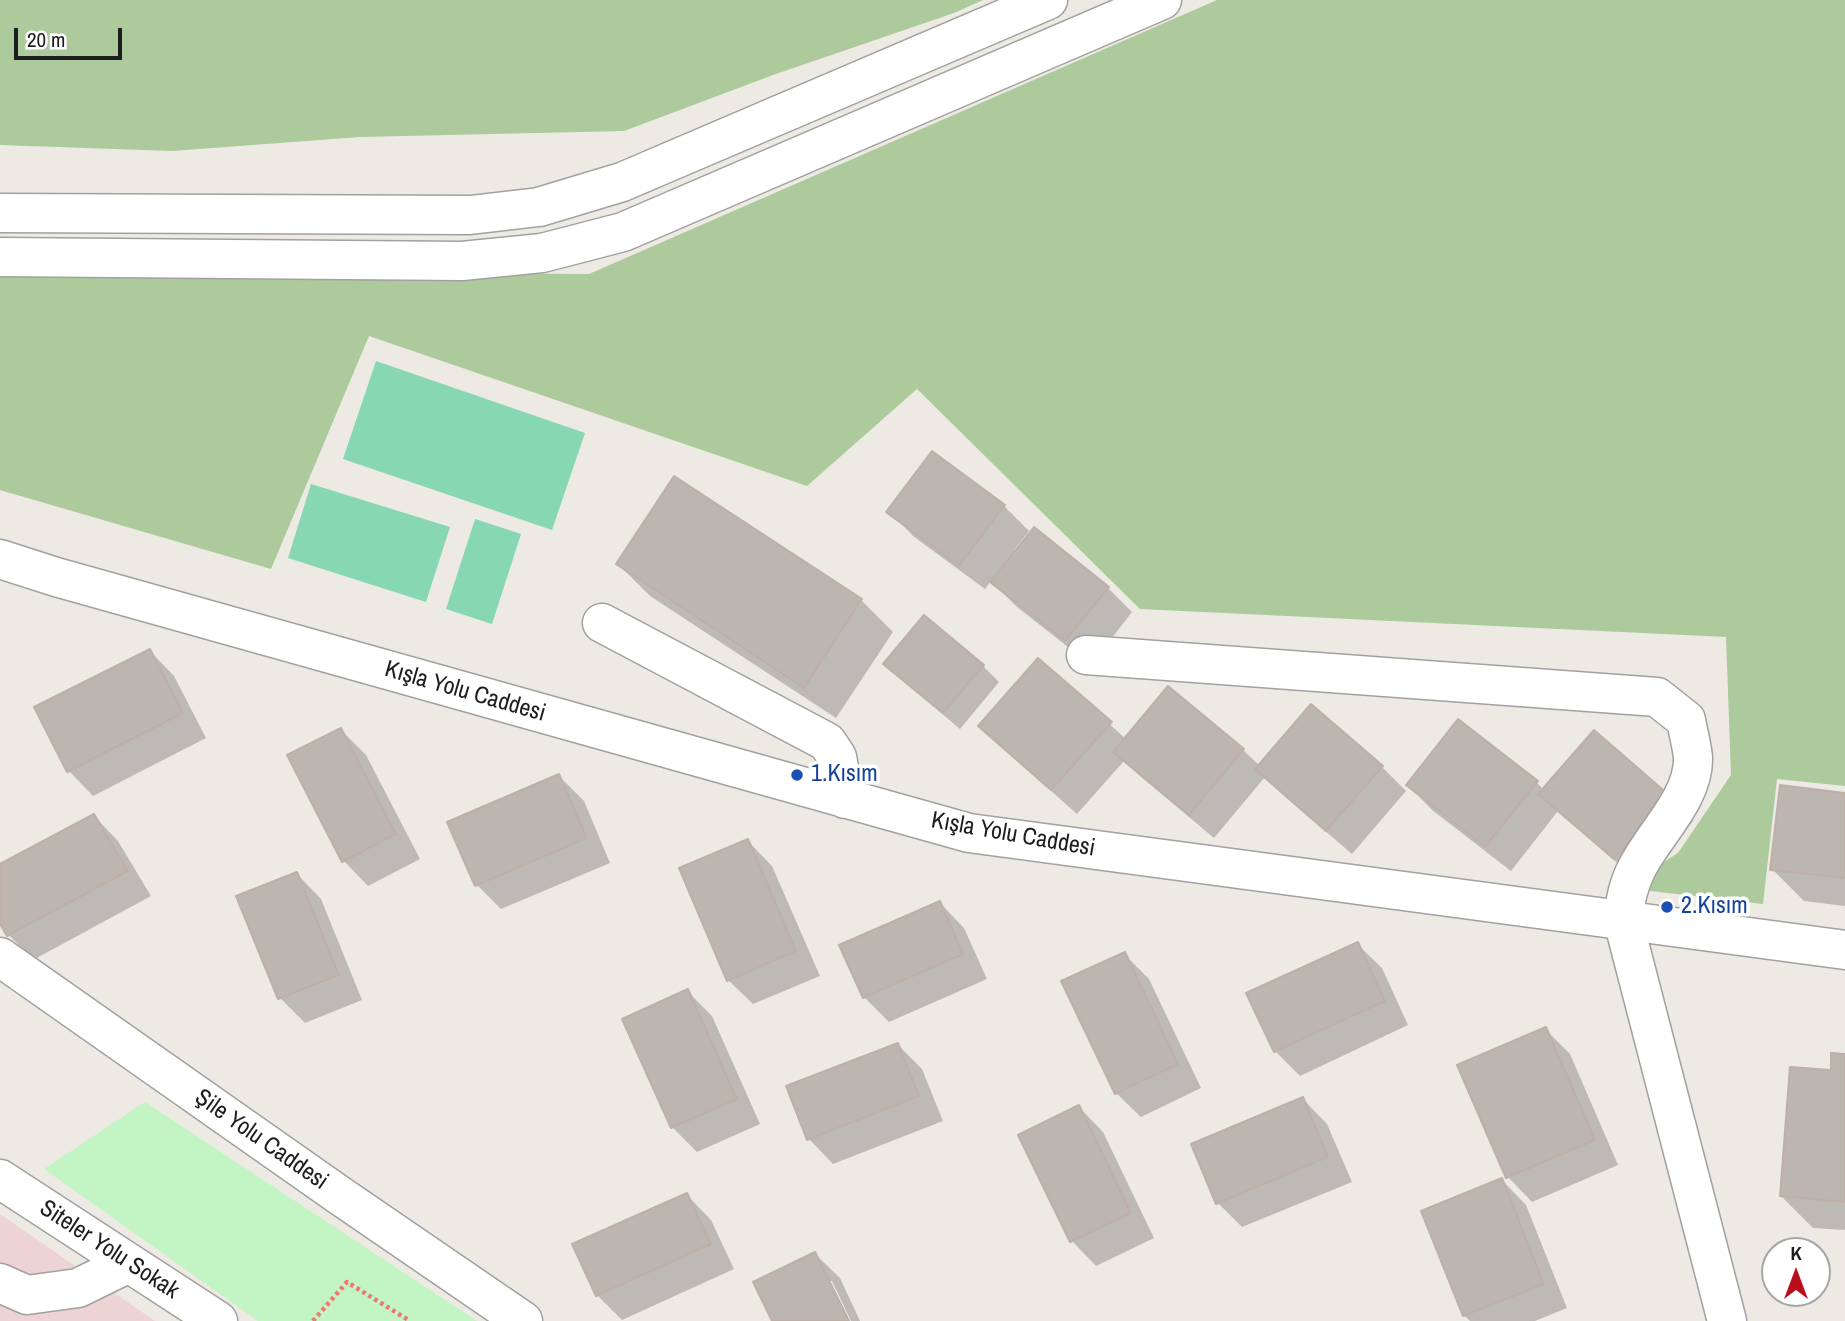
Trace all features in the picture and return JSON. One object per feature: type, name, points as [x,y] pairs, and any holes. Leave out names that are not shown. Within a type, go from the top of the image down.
[{"type":"street","points":[[1048,0],[622,182],[539,207],[470,215],[1,213],[1,257],[462,261],[542,253],[623,232],[1163,0]]},
{"type":"street","points":[[495,212],[504,257]]},
{"type":"street","points":[[340,215],[340,260]]},
{"type":"street","name":"Kışla Yolu Caddesi","points":[[0,559],[69,581],[969,833],[1845,950]]},
{"type":"street","points":[[602,623],[827,742],[837,757],[845,799]]},
{"type":"street","points":[[1086,654],[1657,696],[1686,720],[1693,758],[1688,787],[1637,866],[1626,890],[1623,920],[1727,1321]]},
{"type":"street","name":"Şile Yolu Caddesi","points":[[0,957],[523,1321]]},
{"type":"street","name":"Siteler Yolu Sokak","points":[[0,1179],[218,1321]]},
{"type":"street","points":[[0,1283],[27,1295],[78,1288],[129,1263]]},
{"type":"path","points":[[313,1321],[347,1282],[410,1321]]},
{"type":"shaded area","points":[[0,1214],[155,1321],[0,1321]]},
{"type":"green space","points":[[0,0],[983,0],[954,13],[773,75],[624,131],[360,137],[172,151],[0,145]]},
{"type":"green space","points":[[1217,0],[1845,0],[1845,786],[1777,779],[1763,904],[1642,890],[1650,871],[1678,853],[1731,775],[1726,637],[1140,609],[917,389],[807,486],[369,336],[271,569],[0,490],[0,271],[589,274]]},
{"type":"green space","points":[[376,361],[585,433],[552,530],[343,459]]},
{"type":"green space","points":[[311,484],[450,527],[426,602],[288,558]]},
{"type":"green space","points":[[475,519],[521,534],[492,624],[446,609]]},
{"type":"green space","points":[[145,1102],[477,1321],[258,1321],[44,1169]]},
{"type":"building","points":[[932,451],[1005,505],[959,566],[886,512]]},
{"type":"building","points":[[674,476],[862,599],[804,688],[616,564]]},
{"type":"building","points":[[1034,527],[1109,587],[1065,641],[990,582]]},
{"type":"building","points":[[924,615],[984,665],[943,713],[883,664]]},
{"type":"building","points":[[150,649],[183,713],[67,772],[34,707]]},
{"type":"building","points":[[1038,658],[1112,722],[1051,790],[978,726]]},
{"type":"building","points":[[1168,686],[1244,749],[1189,815],[1113,752]]},
{"type":"building","points":[[1311,704],[1383,766],[1326,831],[1255,769]]},
{"type":"building","points":[[1458,719],[1538,781],[1485,847],[1406,785]]},
{"type":"building","points":[[341,728],[396,834],[342,862],[287,755]]},
{"type":"building","points":[[1594,730],[1670,796],[1614,859],[1538,794]]},
{"type":"building","points":[[559,774],[587,838],[475,886],[447,822]]},
{"type":"building","points":[[1780,785],[1845,793],[1845,878],[1770,870]]},
{"type":"building","points":[[94,814],[128,871],[7,936],[0,924],[0,864]]},
{"type":"building","points":[[748,839],[796,951],[727,981],[679,868]]},
{"type":"building","points":[[297,872],[339,975],[278,999],[236,896]]},
{"type":"building","points":[[940,901],[963,954],[863,998],[839,945]]},
{"type":"building","points":[[1358,942],[1385,1001],[1274,1052],[1246,993]]},
{"type":"building","points":[[1125,952],[1178,1064],[1115,1094],[1061,981]]},
{"type":"building","points":[[688,989],[737,1099],[671,1128],[622,1019]]},
{"type":"building","points":[[1546,1027],[1595,1140],[1506,1178],[1457,1065]]},
{"type":"building","points":[[898,1043],[919,1096],[807,1140],[786,1086]]},
{"type":"building","points":[[1831,1053],[1845,1054],[1845,1202],[1780,1196],[1790,1067],[1831,1070]]},
{"type":"building","points":[[1303,1097],[1328,1157],[1216,1204],[1191,1144]]},
{"type":"building","points":[[1079,1105],[1131,1213],[1070,1242],[1018,1135]]},
{"type":"building","points":[[1502,1178],[1544,1284],[1463,1316],[1421,1211]]},
{"type":"building","points":[[687,1193],[711,1244],[596,1296],[572,1244]]},
{"type":"building","points":[[815,1252],[849,1321],[772,1321],[753,1282]]},
{"type":"place","name":"1.Kısım","points":[[797,775]]},
{"type":"place","name":"2.Kısım","points":[[1667,907]]}]
